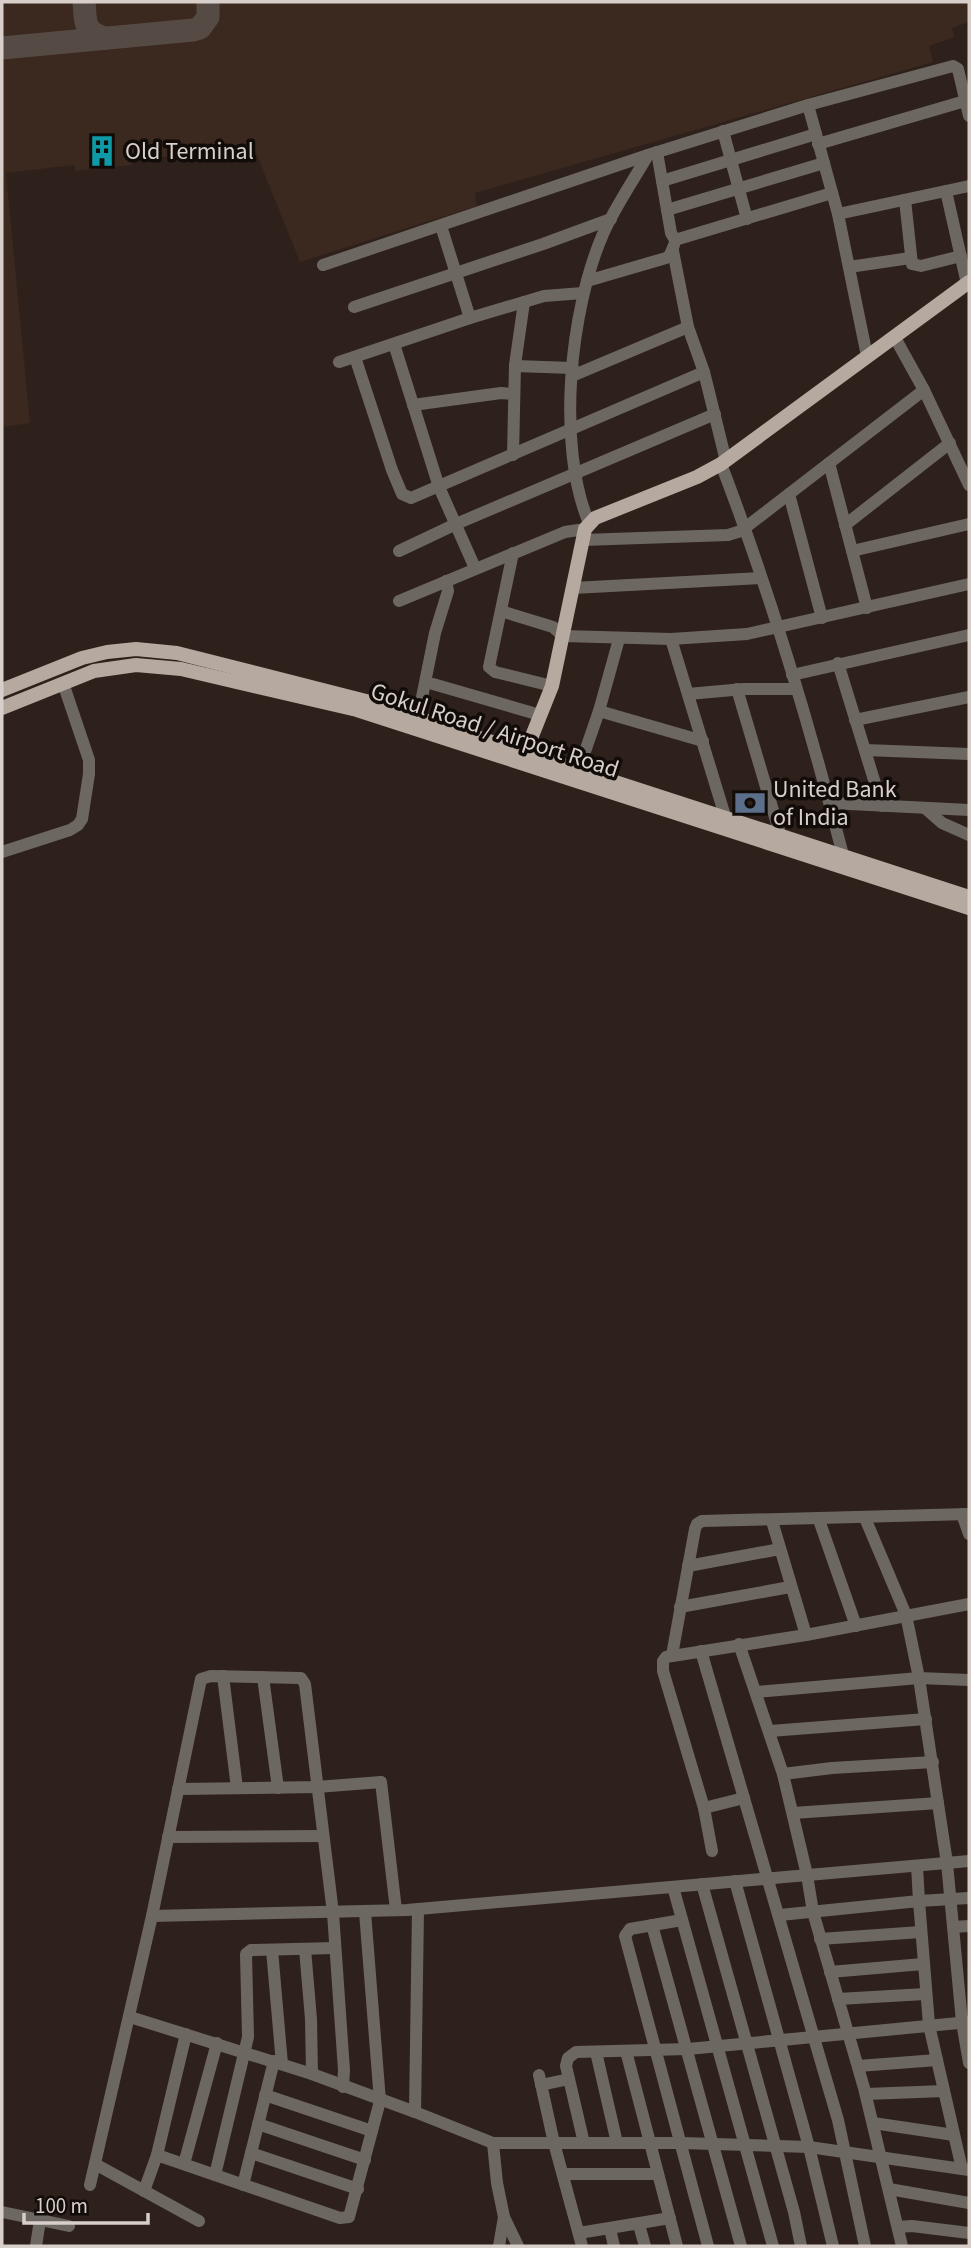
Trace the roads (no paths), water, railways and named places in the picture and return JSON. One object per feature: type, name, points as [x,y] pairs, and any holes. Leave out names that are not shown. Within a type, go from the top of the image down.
[{"type":"main road","points":[[526,751],[552,686],[585,531],[595,518],[697,477],[724,462],[968,283]]},
{"type":"main road","points":[[135,665],[143,649]]},
{"type":"main road","points":[[143,649],[151,666]]},
{"type":"main road","points":[[2,690],[82,658],[107,652],[143,649],[177,653],[366,701],[418,717],[780,834],[842,861],[969,897]]},
{"type":"main road","name":"Gokul Road / Airport Road","points":[[2,708],[94,671],[135,665],[181,669],[357,710],[842,861],[969,908]]},
{"type":"street","points":[[323,265],[653,153],[808,105],[953,66],[958,69],[969,116]]},
{"type":"street","points":[[662,181],[965,101]]},
{"type":"street","points":[[808,105],[838,214],[867,356]]},
{"type":"street","points":[[723,131],[747,219]]},
{"type":"street","points":[[653,153],[662,181],[688,327],[704,372],[724,462],[830,803],[842,861]]},
{"type":"street","points":[[585,531],[570,430],[573,372],[585,287],[603,234],[653,153]]},
{"type":"street","points":[[667,210],[824,163]]},
{"type":"street","points":[[838,214],[969,186]]},
{"type":"street","points":[[946,191],[968,283]]},
{"type":"street","points":[[340,362],[470,318],[585,287],[666,258],[674,245],[832,193]]},
{"type":"street","points":[[905,200],[912,264],[917,266],[961,256]]},
{"type":"street","points":[[354,307],[611,219]]},
{"type":"street","points":[[441,226],[470,318]]},
{"type":"street","points":[[849,267],[910,258]]},
{"type":"street","points":[[513,455],[515,366],[524,302]]},
{"type":"street","points":[[515,366],[573,372],[688,327]]},
{"type":"street","points":[[894,336],[950,443],[964,458],[969,485]]},
{"type":"street","points":[[394,344],[439,487],[475,568]]},
{"type":"street","points":[[355,357],[392,470],[405,498],[416,497],[704,372]]},
{"type":"street","points":[[399,601],[565,532],[728,535],[746,528],[924,390]]},
{"type":"street","points":[[412,405],[501,393],[513,394]]},
{"type":"street","points":[[399,551],[715,414]]},
{"type":"street","points":[[845,525],[950,443]]},
{"type":"street","points":[[829,463],[867,608]]},
{"type":"street","points":[[789,494],[822,618]]},
{"type":"street","points":[[852,551],[969,524]]},
{"type":"street","points":[[513,553],[489,663],[491,670],[552,686]]},
{"type":"street","points":[[573,588],[761,578]]},
{"type":"street","points":[[418,717],[435,633],[448,590],[446,580]]},
{"type":"street","points":[[501,611],[553,627],[563,636],[671,639],[747,634],[969,584]]},
{"type":"street","points":[[792,675],[969,635]]},
{"type":"street","points":[[579,769],[619,639]]},
{"type":"street","points":[[671,639],[725,816]]},
{"type":"street","points":[[838,663],[882,806]]},
{"type":"street","points":[[2,852],[70,830],[82,819],[89,760],[63,683]]},
{"type":"street","points":[[433,684],[540,715]]},
{"type":"street","points":[[688,694],[737,689],[796,689]]},
{"type":"street","points":[[737,689],[780,834]]},
{"type":"street","points":[[855,720],[969,697]]},
{"type":"street","points":[[599,711],[703,741]]},
{"type":"street","points":[[865,750],[969,754]]},
{"type":"street","points":[[830,803],[969,810]]},
{"type":"street","points":[[925,808],[942,823],[969,835]]},
{"type":"street","points":[[672,1655],[697,1524],[702,1521],[819,1520],[966,1514],[969,1534]]},
{"type":"street","points":[[865,1518],[906,1615],[919,1678],[947,1863],[956,1959],[964,1987],[969,2061]]},
{"type":"street","points":[[819,1520],[856,1626]]},
{"type":"street","points":[[772,1521],[806,1635]]},
{"type":"street","points":[[688,1566],[780,1549]]},
{"type":"street","points":[[680,1607],[790,1587]]},
{"type":"street","points":[[712,1852],[704,1808],[663,1671],[663,1661],[672,1655],[806,1635],[969,1604]]},
{"type":"street","points":[[739,1644],[783,1774],[813,1912],[866,2094],[902,2246]]},
{"type":"street","points":[[701,1651],[814,2036],[845,2152],[865,2246]]},
{"type":"street","points":[[223,1676],[237,1788]]},
{"type":"street","points":[[90,2185],[130,2017],[201,1679],[205,1677],[297,1677],[304,1680],[332,1913],[343,2087]]},
{"type":"street","points":[[263,1677],[278,1788]]},
{"type":"street","points":[[757,1692],[919,1678],[969,1680]]},
{"type":"street","points":[[770,1731],[926,1719]]},
{"type":"street","points":[[783,1774],[933,1762]]},
{"type":"street","points":[[178,1789],[317,1787],[381,1782],[396,1910]]},
{"type":"street","points":[[704,1808],[744,1798]]},
{"type":"street","points":[[793,1813],[938,1803]]},
{"type":"street","points":[[168,1837],[323,1836]]},
{"type":"street","points":[[152,1916],[418,1909],[969,1861]]},
{"type":"street","points":[[130,2017],[278,2062],[493,2143],[776,2145],[881,2156],[965,2169],[954,2135],[929,2025],[917,1866]]},
{"type":"street","points":[[735,1881],[810,2147],[833,2246]]},
{"type":"street","points":[[702,1884],[776,2145],[801,2246]]},
{"type":"street","points":[[673,1887],[773,2246]]},
{"type":"street","points":[[780,1915],[969,1898]]},
{"type":"street","points":[[415,2112],[418,1909]]},
{"type":"street","points":[[157,2155],[345,2219],[352,2213],[380,2101],[365,1912]]},
{"type":"street","points":[[682,1920],[630,1929],[625,1936],[708,2246]]},
{"type":"street","points":[[652,1925],[715,2144],[741,2246]]},
{"type":"street","points":[[953,1927],[969,1926]]},
{"type":"street","points":[[820,1939],[921,1932]]},
{"type":"street","points":[[215,2175],[248,2037],[246,1954],[251,1950],[335,1948]]},
{"type":"street","points":[[305,1949],[312,2074]]},
{"type":"street","points":[[243,2185],[265,2095],[278,2062],[272,1950]]},
{"type":"street","points":[[956,1959],[969,1958]]},
{"type":"street","points":[[830,1972],[923,1964]]},
{"type":"street","points":[[838,2000],[925,1994]]},
{"type":"street","points":[[584,2143],[566,2066],[571,2054],[688,2049],[965,2022]]},
{"type":"street","points":[[144,2191],[157,2155],[186,2034]]},
{"type":"street","points":[[184,2164],[217,2043]]},
{"type":"street","points":[[626,2051],[677,2246]]},
{"type":"street","points":[[596,2052],[617,2143]]},
{"type":"street","points":[[858,2066],[937,2060]]},
{"type":"street","points":[[569,2079],[540,2080],[580,2240],[610,2229],[670,2218]]},
{"type":"street","points":[[866,2094],[944,2091]]},
{"type":"street","points":[[265,2095],[372,2131]]},
{"type":"street","points":[[873,2123],[954,2135]]},
{"type":"street","points":[[258,2124],[365,2160]]},
{"type":"street","points":[[493,2143],[504,2217],[518,2246]]},
{"type":"street","points":[[251,2153],[358,2189]]},
{"type":"street","points":[[95,2164],[199,2221]]},
{"type":"street","points":[[563,2174],[658,2174]]},
{"type":"street","points":[[889,2189],[969,2203]]},
{"type":"street","points":[[2,2212],[69,2226]]},
{"type":"street","points":[[499,2246],[504,2217]]},
{"type":"street","points":[[36,2246],[40,2220]]},
{"type":"street","points":[[639,2225],[645,2246]]},
{"type":"street","points":[[898,2227],[912,2226],[969,2233]]},
{"type":"street","points":[[610,2229],[614,2246]]},
{"type":"place","name":"Old Terminal","points":[[102,151]]},
{"type":"place","name":"United Bank of India","points":[[750,803]]}]
